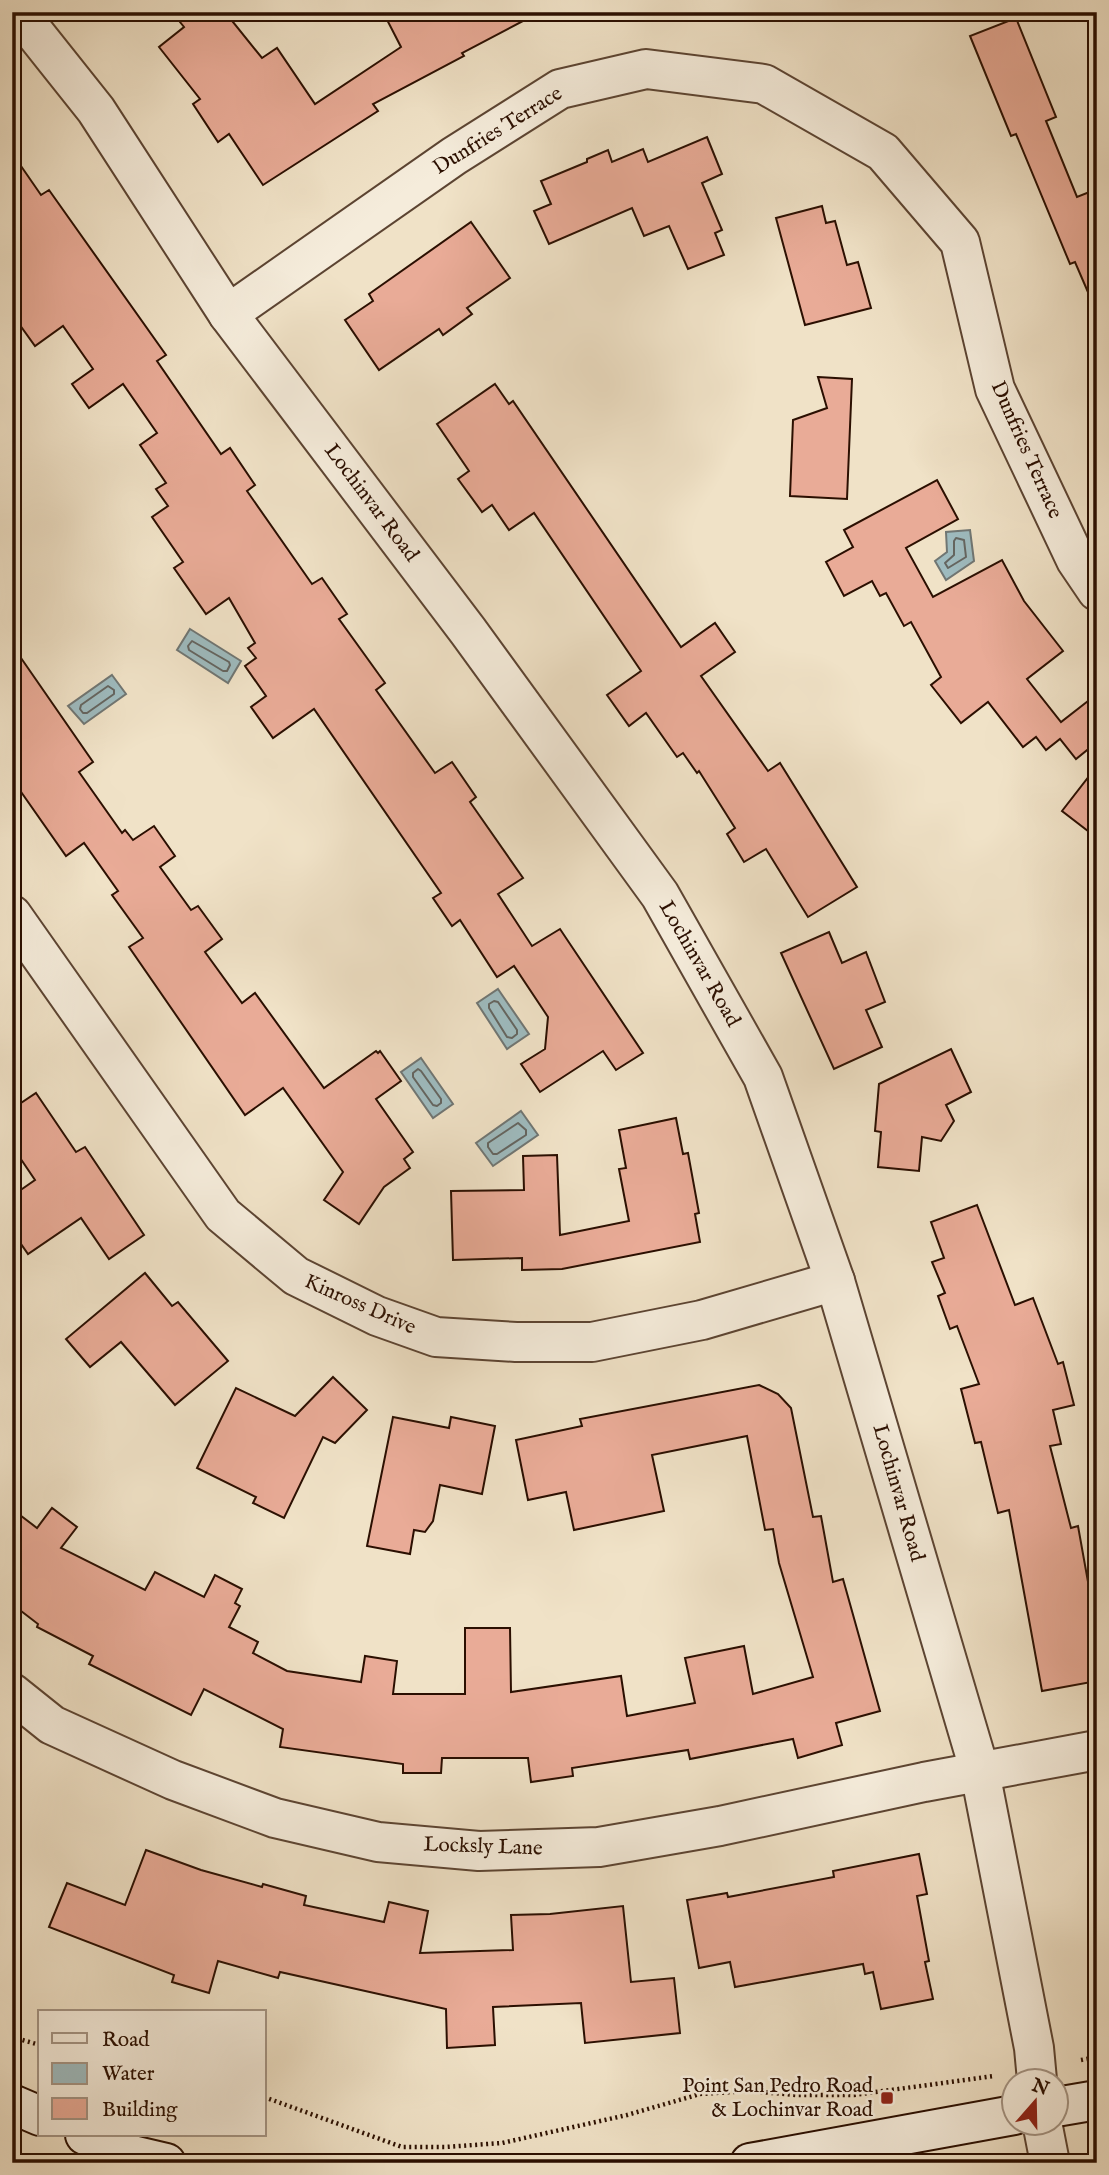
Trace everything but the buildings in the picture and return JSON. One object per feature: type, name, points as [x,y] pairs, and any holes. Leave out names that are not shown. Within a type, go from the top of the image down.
[{"type":"street","name":"Lochinvar Road","points":[[18,12],[96,110],[228,314],[468,631],[660,895],[762,1077],[835,1280],[980,1772],[1036,2066]]},
{"type":"street","name":"Dunfries Terrace","points":[[228,314],[454,156],[560,89],[646,69],[764,84],[883,152],[960,242],[995,388],[1076,560],[1097,591]]},
{"type":"street","name":"Kinross Drive","points":[[12,915],[223,1215],[296,1276],[377,1316],[436,1337],[516,1342],[592,1342],[702,1320],[835,1280]]},
{"type":"street","name":"Locksly Lane","points":[[12,1693],[52,1726],[173,1780],[275,1818],[378,1842],[479,1851],[599,1847],[720,1826],[924,1782],[1097,1750]]},
{"type":"street","points":[[1070,2105],[1097,2100]]},
{"type":"street","points":[[12,2104],[38,2115]]},
{"type":"street","points":[[750,2163],[1000,2118]]},
{"type":"street","points":[[87,2136],[143,2160]]},
{"type":"street","points":[[1045,2136],[1050,2163]]},
{"type":"path","points":[[12,2037],[38,2044]]},
{"type":"path","points":[[1080,2060],[1097,2057]]},
{"type":"path","points":[[266,2098],[402,2147],[445,2147],[502,2143],[627,2115],[700,2094],[749,2091],[796,2095],[854,2095],[994,2076]]},
{"type":"water","points":[[970,530],[974,561],[946,580],[935,561],[947,552],[946,532]]},
{"type":"water","points":[[190,629],[241,661],[228,683],[177,650]]},
{"type":"water","points":[[112,675],[126,694],[84,724],[68,706]]},
{"type":"water","points":[[498,989],[529,1034],[507,1049],[477,1003]]},
{"type":"water","points":[[421,1058],[453,1104],[433,1118],[401,1072]]},
{"type":"water","points":[[521,1111],[538,1135],[493,1166],[476,1143]]},
{"type":"place","name":"Point San Pedro Road & Lochinvar Road","points":[[887,2098]]}]
